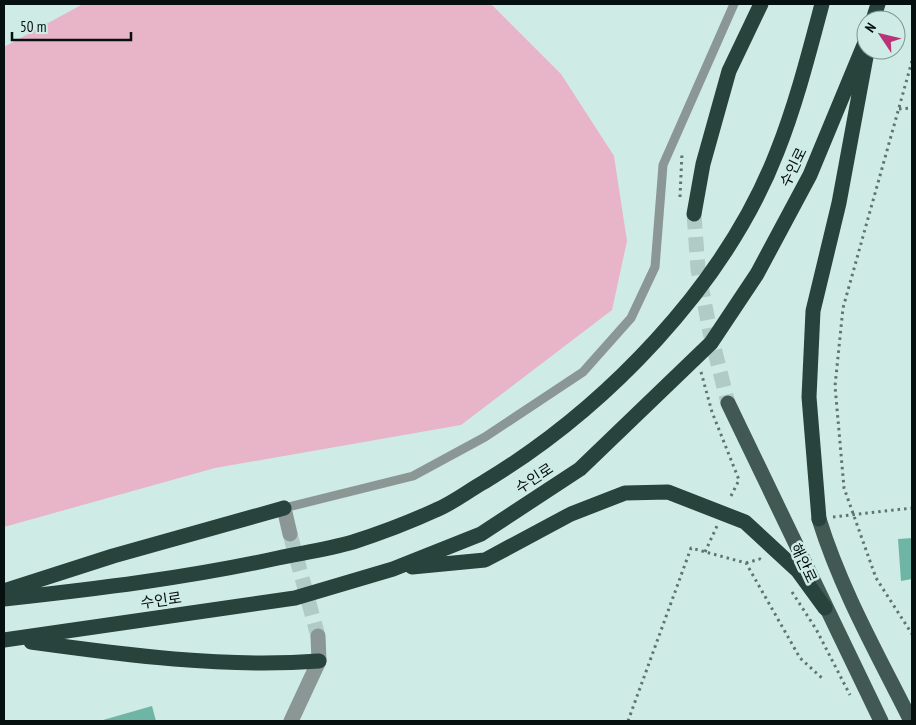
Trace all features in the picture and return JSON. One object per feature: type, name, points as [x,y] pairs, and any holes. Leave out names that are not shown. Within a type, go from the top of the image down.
[{"type":"highway","points":[[694,214],[702,164],[729,71],[761,4]]},
{"type":"highway","name":"수인로","points":[[4,599],[112,587],[252,564],[352,542],[438,510],[514,464],[571,420],[647,350],[708,276],[749,210],[777,153],[807,62],[822,4]]},
{"type":"highway","name":"수인로","points":[[8,640],[295,598],[393,569],[481,534],[580,469],[711,343],[757,274],[810,174],[858,60]]},
{"type":"highway","points":[[819,519],[809,397],[813,311],[839,202],[865,60]]},
{"type":"highway","points":[[393,569],[485,560],[571,514],[625,493],[668,492],[744,522],[798,571],[825,608]]},
{"type":"highway","points":[[4,591],[113,556],[284,508]]},
{"type":"highway","points":[[8,640],[109,653],[206,661],[294,663],[319,661]]},
{"type":"main road","name":"해안로","points":[[728,403],[881,721]]},
{"type":"main road","name":"해안로","points":[[819,519],[831,556],[852,604],[911,721]]},
{"type":"street","points":[[284,508],[290,534]]},
{"type":"street","points":[[291,721],[319,661],[318,636]]},
{"type":"lane","points":[[284,508],[413,476],[476,441],[583,372],[631,318],[655,267],[663,166],[734,4]]},
{"type":"path","points":[[912,61],[843,308],[835,386],[844,488],[876,578],[912,634]]},
{"type":"path","points":[[899,109],[912,108]]},
{"type":"path","points":[[680,202],[682,149]]},
{"type":"path","points":[[700,369],[712,412],[738,480],[730,498]]},
{"type":"path","points":[[853,513],[912,508]]},
{"type":"path","points":[[705,552],[719,521]]},
{"type":"path","points":[[628,721],[691,548],[746,563],[760,559],[766,564]]},
{"type":"path","points":[[746,563],[800,658],[823,679]]},
{"type":"path","points":[[790,588],[816,629],[854,704]]},
{"type":"shaded area","points":[[83,4],[491,4],[561,74],[614,156],[627,241],[612,310],[461,425],[215,468],[4,527],[4,47]]},
{"type":"building","points":[[912,538],[912,579],[901,581],[898,539]]},
{"type":"building","points":[[152,706],[156,721],[103,721],[103,720]]},
{"type":"tunnel","points":[[694,214],[698,269],[710,332],[728,403]]},
{"type":"tunnel","points":[[290,534],[318,636]]}]
